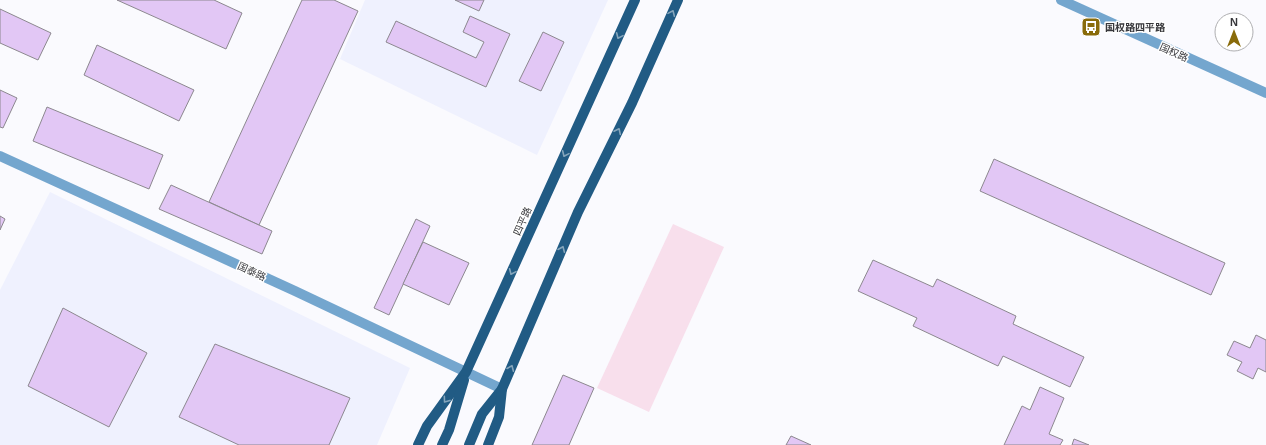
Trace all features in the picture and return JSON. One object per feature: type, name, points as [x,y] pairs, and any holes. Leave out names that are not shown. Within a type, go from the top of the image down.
[{"type":"main road","name":"四平路","points":[[418,445],[427,426],[466,372],[635,0]]},
{"type":"main road","points":[[469,445],[482,414],[502,389],[578,212],[632,103],[678,0]]},
{"type":"main road","points":[[442,445],[449,430],[466,372]]},
{"type":"main road","points":[[488,445],[499,417],[502,389]]},
{"type":"street","name":"国权路","points":[[1061,0],[1266,93]]},
{"type":"street","name":"国泰路","points":[[0,156],[295,291],[502,389]]},
{"type":"shaded area","points":[[365,0],[608,0],[537,155],[340,59]]},
{"type":"shaded area","points":[[50,192],[410,368],[377,445],[0,445],[0,290]]},
{"type":"shaded area","points":[[673,224],[724,247],[649,412],[597,388]]},
{"type":"building","points":[[117,0],[214,0],[242,13],[226,49]]},
{"type":"building","points":[[302,0],[334,0],[358,11],[259,225],[209,202]]},
{"type":"building","points":[[455,0],[484,0],[479,11]]},
{"type":"building","points":[[0,9],[51,33],[38,60],[0,43]]},
{"type":"building","points":[[470,16],[510,34],[486,87],[386,42],[396,21],[476,58],[484,42],[463,32]]},
{"type":"building","points":[[543,32],[564,42],[541,91],[519,81]]},
{"type":"building","points":[[97,45],[194,90],[179,121],[84,75]]},
{"type":"building","points":[[0,90],[17,98],[3,128],[0,127]]},
{"type":"building","points":[[47,107],[163,155],[149,189],[33,141]]},
{"type":"building","points":[[994,159],[1225,263],[1211,295],[980,191]]},
{"type":"building","points":[[171,185],[272,231],[262,254],[159,209]]},
{"type":"building","points":[[0,216],[5,219],[0,230]]},
{"type":"building","points":[[416,219],[430,226],[389,315],[374,308]]},
{"type":"building","points":[[423,242],[469,263],[449,305],[403,284]]},
{"type":"building","points":[[873,260],[933,287],[937,279],[1016,316],[1013,324],[1084,357],[1070,387],[1003,356],[998,366],[913,326],[917,318],[858,291]]},
{"type":"building","points":[[63,308],[147,353],[109,427],[28,386]]},
{"type":"building","points":[[1256,335],[1266,340],[1266,372],[1258,368],[1253,379],[1237,371],[1242,362],[1227,355],[1234,341],[1250,348]]},
{"type":"building","points":[[215,344],[350,398],[329,445],[239,445],[179,417]]},
{"type":"building","points":[[563,375],[594,388],[569,445],[532,445]]},
{"type":"building","points":[[1040,387],[1064,398],[1049,434],[1063,440],[1060,445],[1004,445],[1022,406],[1030,410]]},
{"type":"building","points":[[791,436],[811,445],[786,445]]},
{"type":"building","points":[[1074,439],[1089,445],[1072,445]]},
{"type":"place","name":"国权路四平路","points":[[1091,27]]}]
